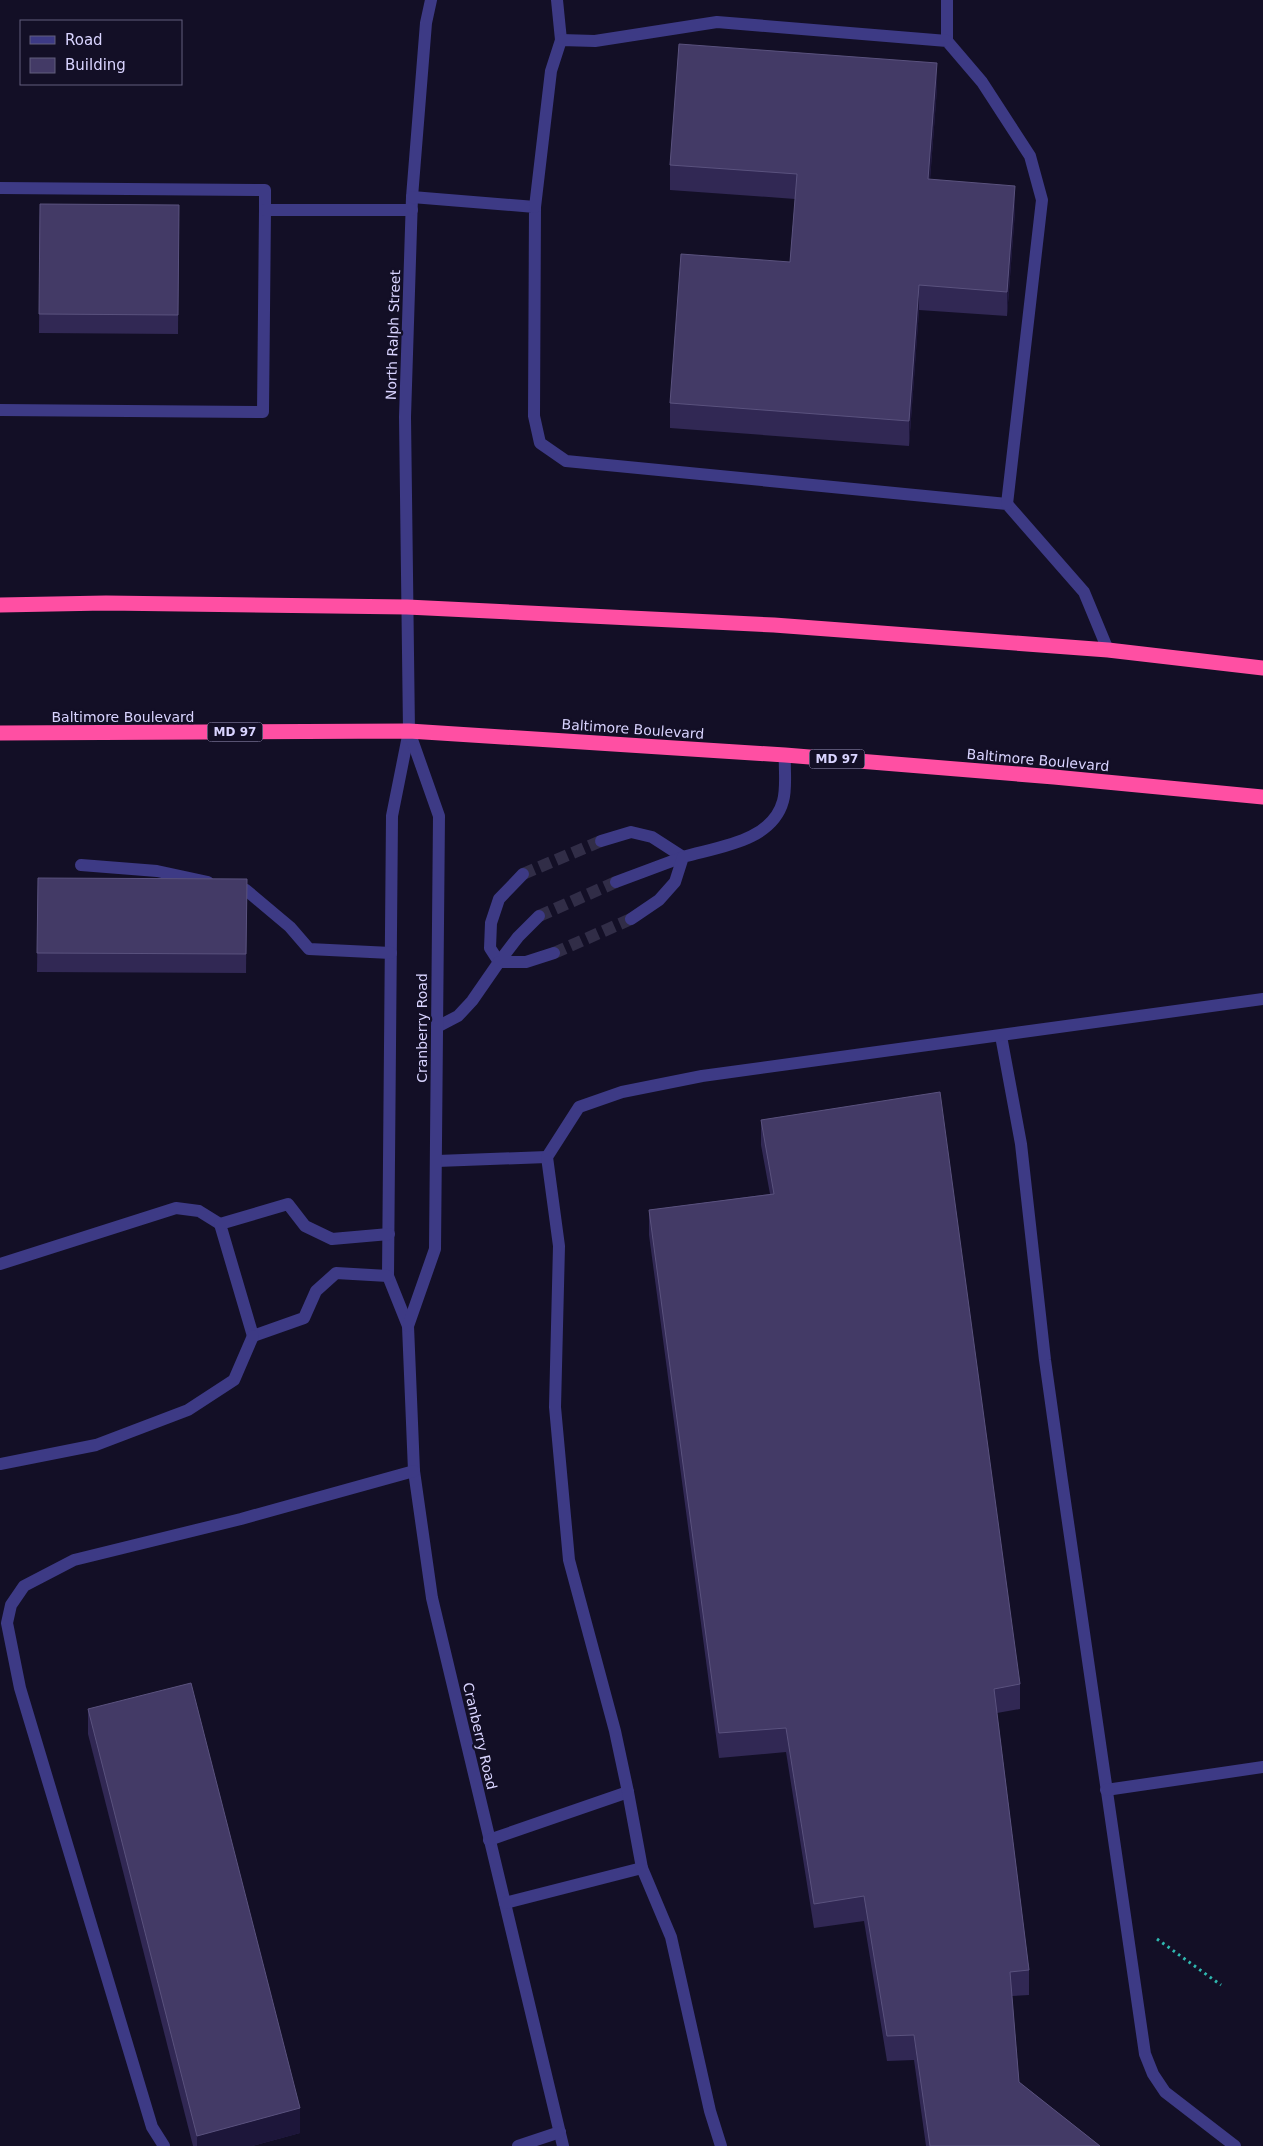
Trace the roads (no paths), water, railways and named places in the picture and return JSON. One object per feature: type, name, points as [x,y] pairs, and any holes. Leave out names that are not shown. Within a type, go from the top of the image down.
[{"type":"highway","points":[[0,604],[106,603],[407,607],[774,625],[1108,650],[1263,668]]},
{"type":"highway","name":"Baltimore Boulevard","points":[[0,733],[409,731],[785,755],[1054,777],[1263,797]]},
{"type":"street","name":"North Ralph Street","points":[[409,671],[405,417],[412,203],[426,23],[431,0]]},
{"type":"street","points":[[557,0],[560,40],[551,71],[535,207],[534,416],[540,443],[566,461],[1007,504],[1084,592],[1108,650]]},
{"type":"street","points":[[947,0],[947,41],[982,82],[1030,156],[1042,200],[1007,504]]},
{"type":"street","points":[[560,40],[595,41],[717,22],[947,41]]},
{"type":"street","points":[[0,188],[265,190],[263,412],[0,410]]},
{"type":"street","points":[[265,210],[412,203],[535,207]]},
{"type":"street","name":"Cranberry Road","points":[[409,671],[409,731],[392,816],[388,1276],[408,1326],[414,1471],[432,1598],[563,2146]]},
{"type":"street","name":"Cranberry Road","points":[[408,1326],[435,1249],[439,816],[409,731]]},
{"type":"street","points":[[616,882],[683,857],[742,841],[760,832],[776,818],[783,800],[785,755]]},
{"type":"street","points":[[600,842],[631,832],[652,837],[683,857]]},
{"type":"street","points":[[631,920],[660,900],[675,882],[683,857]]},
{"type":"street","points":[[81,865],[157,871],[246,890],[290,926],[309,949],[391,953]]},
{"type":"street","points":[[498,962],[490,948],[491,923],[499,899],[523,874]]},
{"type":"street","points":[[437,1027],[458,1016],[472,1001],[498,962],[518,937],[539,916]]},
{"type":"street","points":[[498,962],[526,962],[554,953]]},
{"type":"street","points":[[721,2146],[710,2111],[671,1937],[642,1868],[615,1731],[569,1560],[555,1407],[558,1246],[547,1157],[579,1107],[622,1092],[702,1076],[1263,999]]},
{"type":"street","points":[[1000,1036],[1021,1144],[1047,1369],[1145,2054],[1153,2074],[1165,2092],[1235,2146]]},
{"type":"street","points":[[437,1161],[547,1157]]},
{"type":"street","points":[[220,1224],[288,1204],[305,1226],[332,1240],[389,1234]]},
{"type":"street","points":[[0,1264],[176,1208],[199,1211],[220,1224],[253,1336],[234,1380],[188,1410],[96,1445],[0,1464]]},
{"type":"street","points":[[253,1336],[304,1318],[316,1291],[336,1273],[388,1276]]},
{"type":"street","points":[[164,2146],[152,2127],[20,1688],[7,1623],[11,1605],[24,1586],[74,1560],[241,1519],[414,1471]]},
{"type":"street","points":[[1106,1790],[1263,1767]]},
{"type":"street","points":[[489,1840],[628,1792]]},
{"type":"street","points":[[505,1903],[642,1868]]},
{"type":"street","points":[[518,2146],[560,2132]]},
{"type":"tunnel","points":[[523,874],[601,841]]},
{"type":"tunnel","points":[[539,916],[616,882]]},
{"type":"tunnel","points":[[554,953],[631,919]]}]
